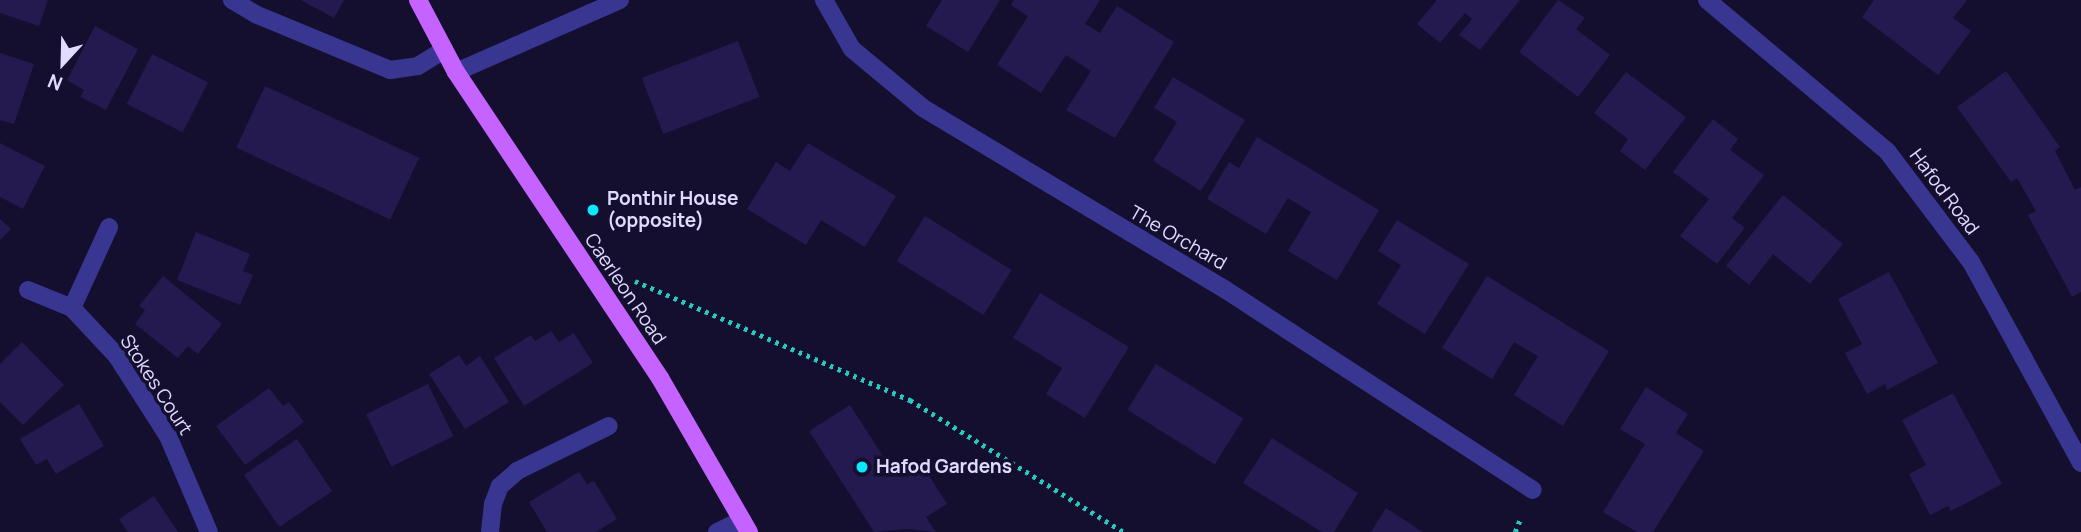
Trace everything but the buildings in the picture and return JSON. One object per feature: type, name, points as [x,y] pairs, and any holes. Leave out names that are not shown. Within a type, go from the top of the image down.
[{"type":"main road","name":"Caerleon Road","points":[[418,0],[456,72],[660,378],[746,526]]},
{"type":"street","points":[[232,0],[255,13],[390,70],[418,66],[444,50]]},
{"type":"street","points":[[456,72],[620,0]]},
{"type":"street","name":"The Orchard","points":[[824,0],[852,49],[923,108],[1226,290],[1533,490]]},
{"type":"street","name":"Hafod Road","points":[[1707,0],[1887,151],[1971,262],[2081,464]]},
{"type":"street","points":[[72,308],[109,227]]},
{"type":"street","name":"Stokes Court","points":[[28,290],[72,308],[116,355],[168,436],[209,532]]},
{"type":"street","points":[[490,532],[493,504],[500,486],[517,471],[609,426]]},
{"type":"street","points":[[717,532],[746,526]]},
{"type":"path","points":[[630,279],[910,400],[1124,532]]},
{"type":"place","name":"Ponthir House (opposite)","points":[[593,210]]},
{"type":"place","name":"Hafod Gardens","points":[[862,467]]}]
